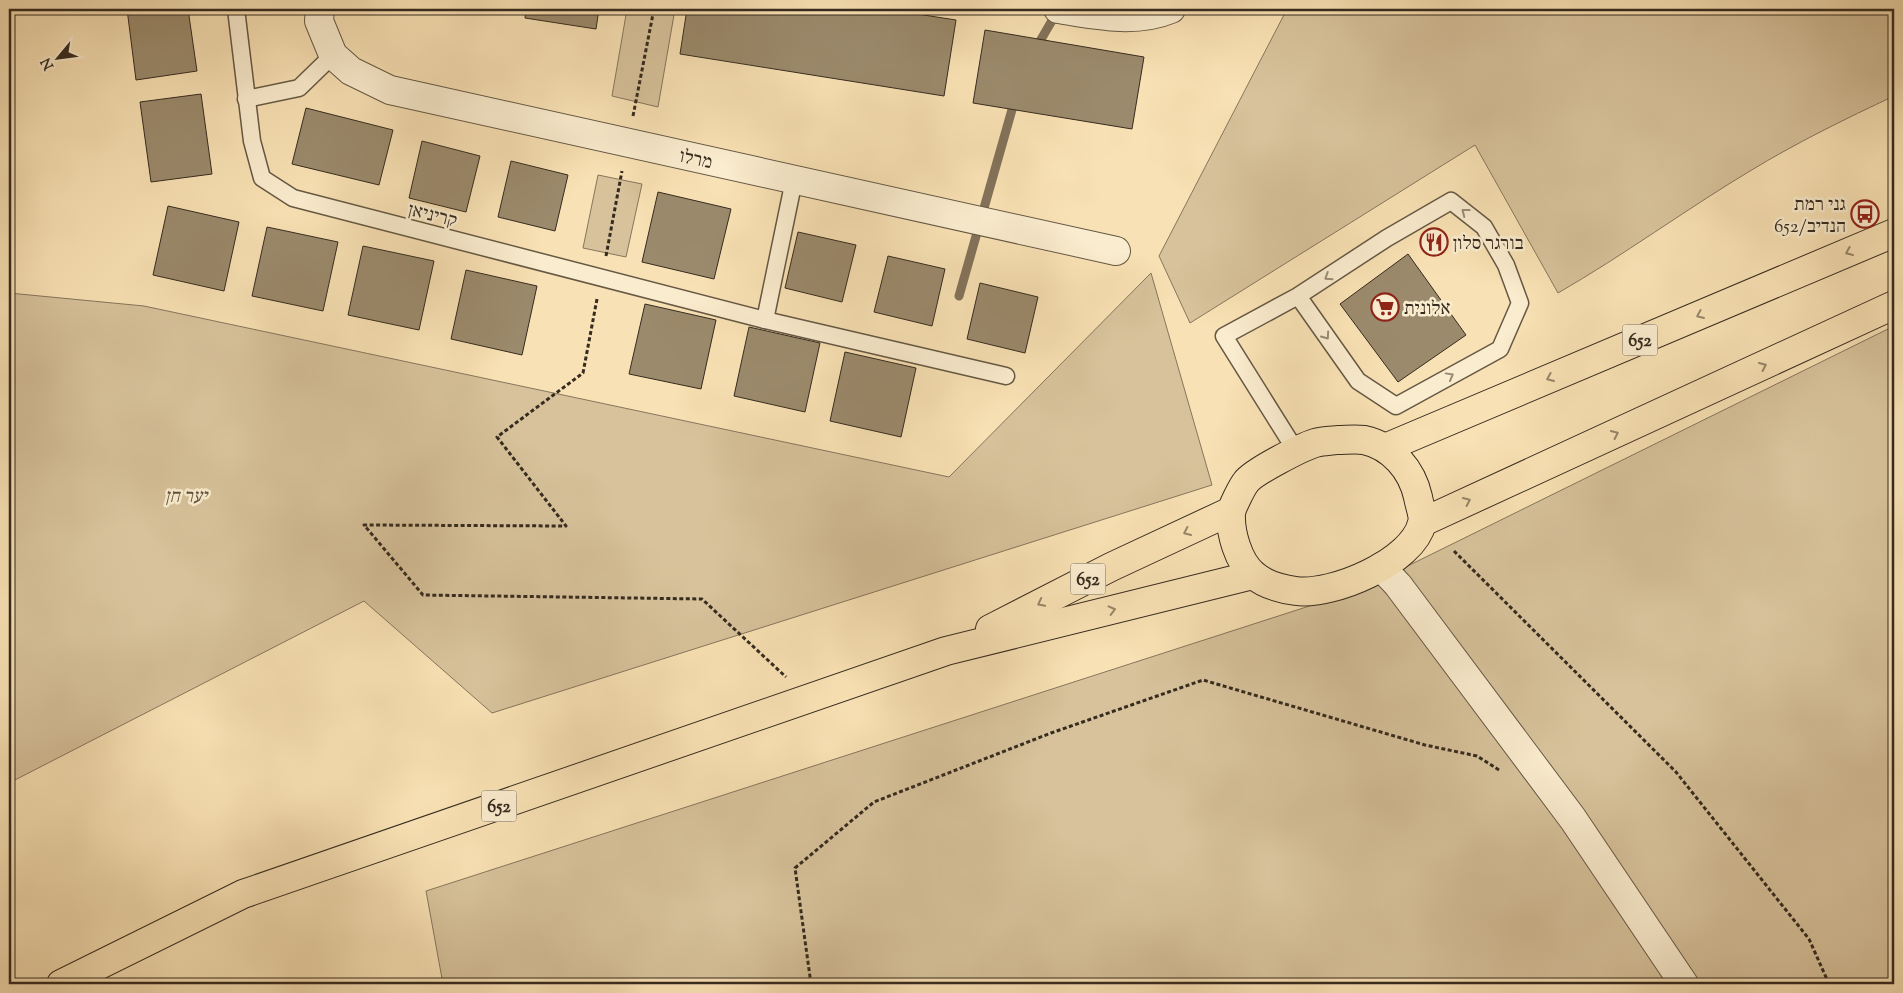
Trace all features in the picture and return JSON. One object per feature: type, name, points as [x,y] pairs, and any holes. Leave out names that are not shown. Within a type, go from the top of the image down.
[{"type":"main road","name":"652","points":[[1386,448],[1894,233]]},
{"type":"main road","points":[[1423,522],[1894,306]]},
{"type":"main road","points":[[1364,440],[1386,448],[1406,468],[1416,487],[1423,522],[1414,541],[1381,568],[1335,587],[1298,591],[1273,586],[1253,575],[1235,549],[1231,511],[1246,481],[1296,451],[1316,442],[1364,440]]},
{"type":"main road","name":"652","points":[[946,651],[1111,567],[1231,511]]},
{"type":"main road","name":"652","points":[[61,984],[243,894],[946,651],[1253,575]]},
{"type":"street","name":"מרלו","points":[[320,9],[319,20],[333,55],[351,71],[390,90],[1116,251]]},
{"type":"street","points":[[1058,9],[1107,17],[1155,15],[1171,9]]},
{"type":"street","points":[[1381,568],[1398,585],[1573,819],[1684,984]]},
{"type":"lane","name":"קריניאן","points":[[236,9],[252,141],[262,178],[293,198],[765,320],[1006,376]]},
{"type":"lane","points":[[246,99],[299,88],[333,55]]},
{"type":"lane","points":[[765,320],[794,180]]},
{"type":"lane","points":[[1296,451],[1224,336],[1298,296],[1387,238],[1451,201],[1484,227],[1506,264],[1520,303],[1500,349],[1396,406],[1358,381],[1298,296]]},
{"type":"path","points":[[654,9],[582,373],[497,437],[566,526],[364,525],[422,595],[702,599],[786,677]]},
{"type":"path","points":[[1454,551],[1676,772],[1809,940],[1829,984]]},
{"type":"path","points":[[811,984],[795,868],[874,802],[1051,733],[1203,680],[1425,745],[1477,756],[1501,772]]},
{"type":"green space","points":[[627,9],[675,9],[658,107],[612,96]]},
{"type":"green space","points":[[1287,9],[1894,9],[1894,96],[1767,161],[1558,293],[1475,145],[1190,323],[1159,256]]},
{"type":"green space","points":[[598,175],[642,184],[626,257],[583,248]]},
{"type":"green space","name":"יער חן","points":[[1151,273],[1212,485],[492,713],[364,601],[9,783],[9,293],[144,306],[949,477]]},
{"type":"green space","points":[[1894,326],[1894,984],[443,984],[426,891],[1359,590]]},
{"type":"building","points":[[127,9],[188,9],[197,71],[136,80]]},
{"type":"building","points":[[526,9],[599,9],[596,29],[525,18]]},
{"type":"building","points":[[687,9],[885,9],[956,20],[944,96],[680,54]]},
{"type":"building","points":[[985,30],[1144,57],[1132,129],[973,103]]},
{"type":"building","points":[[201,94],[212,174],[151,182],[140,102]]},
{"type":"building","points":[[306,108],[393,130],[379,185],[292,164]]},
{"type":"building","points":[[422,141],[480,156],[466,212],[409,198]]},
{"type":"building","points":[[511,161],[568,175],[555,231],[498,217]]},
{"type":"building","points":[[658,192],[731,209],[714,279],[642,262]]},
{"type":"building","points":[[168,206],[239,222],[224,291],[153,275]]},
{"type":"building","points":[[267,227],[338,242],[323,311],[252,296]]},
{"type":"building","points":[[798,232],[856,245],[842,302],[785,288]]},
{"type":"building","points":[[363,246],[434,261],[419,330],[348,315]]},
{"type":"building","points":[[1408,254],[1466,335],[1398,382],[1340,304]]},
{"type":"building","points":[[888,256],[945,269],[932,326],[874,312]]},
{"type":"building","points":[[466,270],[537,286],[522,355],[451,339]]},
{"type":"building","points":[[980,283],[1038,297],[1025,353],[967,339]]},
{"type":"building","points":[[645,304],[716,320],[701,389],[629,374]]},
{"type":"building","points":[[749,327],[820,343],[805,412],[734,396]]},
{"type":"building","points":[[845,352],[916,368],[901,437],[830,421]]},
{"type":"waterway","points":[[1036,48],[1057,12]]},
{"type":"waterway","points":[[959,296],[1015,99]]},
{"type":"place","name":"גני רמת הנדיב/652","points":[[1865,214]]},
{"type":"place","name":"בורגר סלון","points":[[1434,242]]},
{"type":"place","name":"אלונית","points":[[1385,307]]}]
